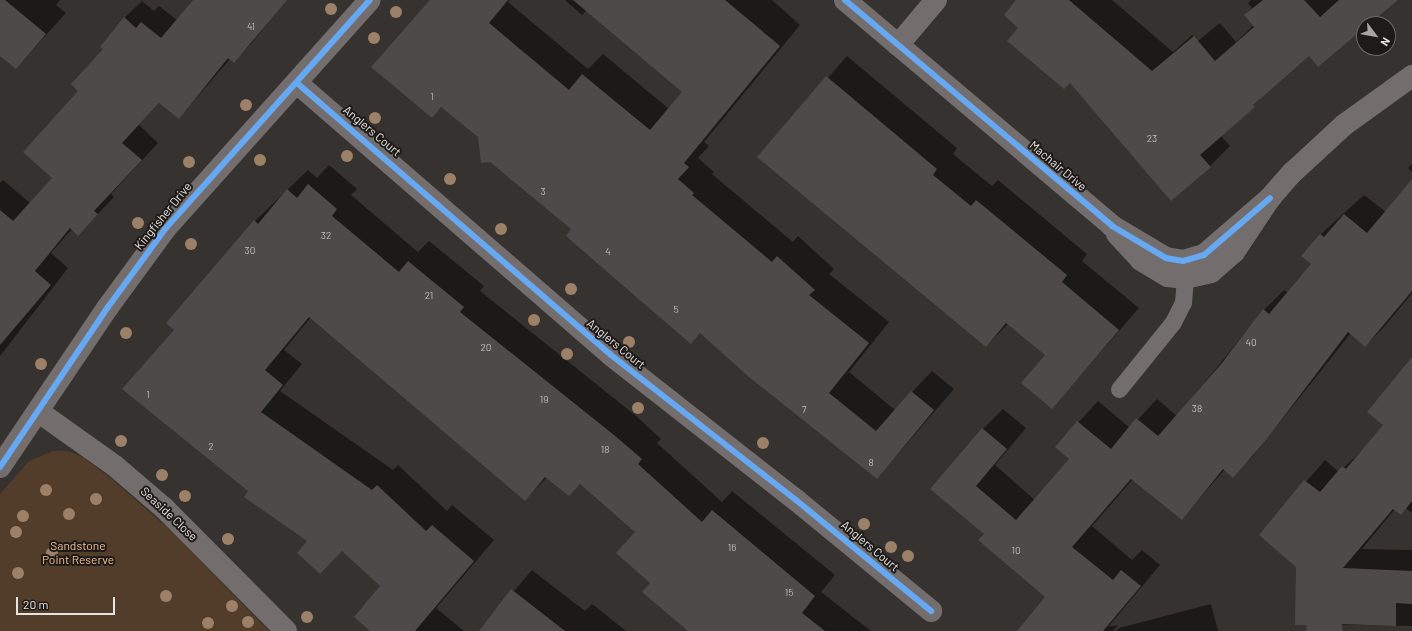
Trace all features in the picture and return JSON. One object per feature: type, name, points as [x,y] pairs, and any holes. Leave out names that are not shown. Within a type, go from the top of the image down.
[{"type":"street","name":"Kingfisher Drive","points":[[0,467],[40,412],[108,307],[161,235],[196,191],[297,83],[370,0]]},
{"type":"street","name":"Machair Drive","points":[[846,0],[1112,226],[1141,260],[1168,276],[1184,270],[1211,272],[1224,262],[1270,198],[1344,125],[1412,76]]},
{"type":"street","points":[[898,45],[936,0]]},
{"type":"street","name":"Anglers Court","points":[[297,83],[611,355],[796,500],[930,611]]},
{"type":"street","name":"Seaside Close","points":[[40,412],[115,466],[158,504],[286,631]]},
{"type":"lane","points":[[1119,390],[1173,322],[1182,302],[1184,270]]},
{"type":"green space","name":"Sandstone Point Reserve","points":[[53,451],[68,451],[84,458],[113,480],[171,531],[269,631],[0,631],[0,494],[29,461]]},
{"type":"building","points":[[0,0],[5,0],[46,34],[16,69],[0,56]]},
{"type":"building","points":[[193,0],[287,0],[234,63],[228,58],[179,119],[159,103],[122,143],[142,160],[94,211],[98,214],[78,236],[70,228],[35,271],[51,285],[0,345],[0,210],[13,221],[52,178],[23,152],[78,91],[71,84],[103,49],[100,47],[124,17],[136,28],[141,22],[161,38]]},
{"type":"building","points":[[430,0],[508,0],[489,23],[569,90],[582,74],[650,130],[682,92],[573,0],[725,0],[780,46],[684,163],[689,167],[678,179],[694,193],[692,195],[772,262],[777,256],[815,290],[809,295],[869,343],[829,393],[876,431],[911,391],[934,410],[877,479],[749,377],[700,333],[691,344],[635,296],[566,236],[571,229],[490,162],[481,163],[478,137],[441,107],[432,118],[371,67]]},
{"type":"building","points":[[1016,0],[1069,0],[1152,71],[1194,36],[1215,61],[1254,27],[1244,15],[1263,0],[1304,0],[1320,17],[1339,0],[1398,0],[1379,16],[1356,16],[1356,35],[1318,67],[1309,56],[1253,105],[1255,107],[1200,155],[1211,167],[1171,201],[1070,83],[1064,89],[1007,41],[1018,28],[1004,15]]},
{"type":"building","points":[[826,76],[937,169],[933,175],[971,206],[976,200],[1067,275],[1062,282],[1119,330],[1052,409],[1021,383],[1045,355],[1006,323],[986,347],[757,157]]},
{"type":"building","points":[[1412,179],[1412,291],[1365,347],[1348,332],[1266,440],[1233,478],[1223,469],[1182,520],[1131,479],[1072,547],[1113,580],[1121,570],[1141,586],[1103,631],[1017,631],[1045,597],[978,540],[984,534],[930,489],[982,428],[1007,449],[976,486],[1016,520],[1069,459],[1055,447],[1077,421],[1111,449],[1136,418],[1158,436],[1222,363],[1263,309],[1269,314],[1311,264],[1301,256],[1320,234],[1324,237],[1344,214],[1367,233]]},
{"type":"building","points":[[308,184],[337,209],[332,216],[399,272],[408,261],[464,307],[460,312],[642,459],[638,464],[702,522],[712,510],[815,596],[802,613],[825,631],[688,631],[642,592],[650,583],[616,553],[635,532],[580,484],[569,496],[545,477],[525,501],[309,317],[265,370],[283,385],[261,412],[372,490],[377,485],[426,531],[432,525],[474,561],[415,631],[370,631],[354,617],[380,586],[342,551],[320,574],[297,553],[307,541],[244,497],[248,491],[122,389],[174,330],[166,323],[254,220],[258,224],[287,189],[297,198]]},
{"type":"building","points":[[1412,357],[1412,501],[1401,515],[1393,509],[1343,568],[1412,571],[1412,604],[1396,603],[1396,626],[1342,624],[1342,631],[1306,631],[1307,625],[1295,625],[1296,567],[1259,535],[1304,480],[1320,492],[1342,466],[1346,469],[1383,425],[1367,412]]},
{"type":"building","points":[[511,589],[565,631],[479,631]]},
{"type":"cycle path","points":[[0,467],[108,307],[165,229],[370,0]]},
{"type":"cycle path","points":[[845,0],[1112,226],[1166,258],[1183,261],[1204,255],[1270,198]]},
{"type":"cycle path","points":[[297,83],[611,355],[796,500],[931,611]]}]
